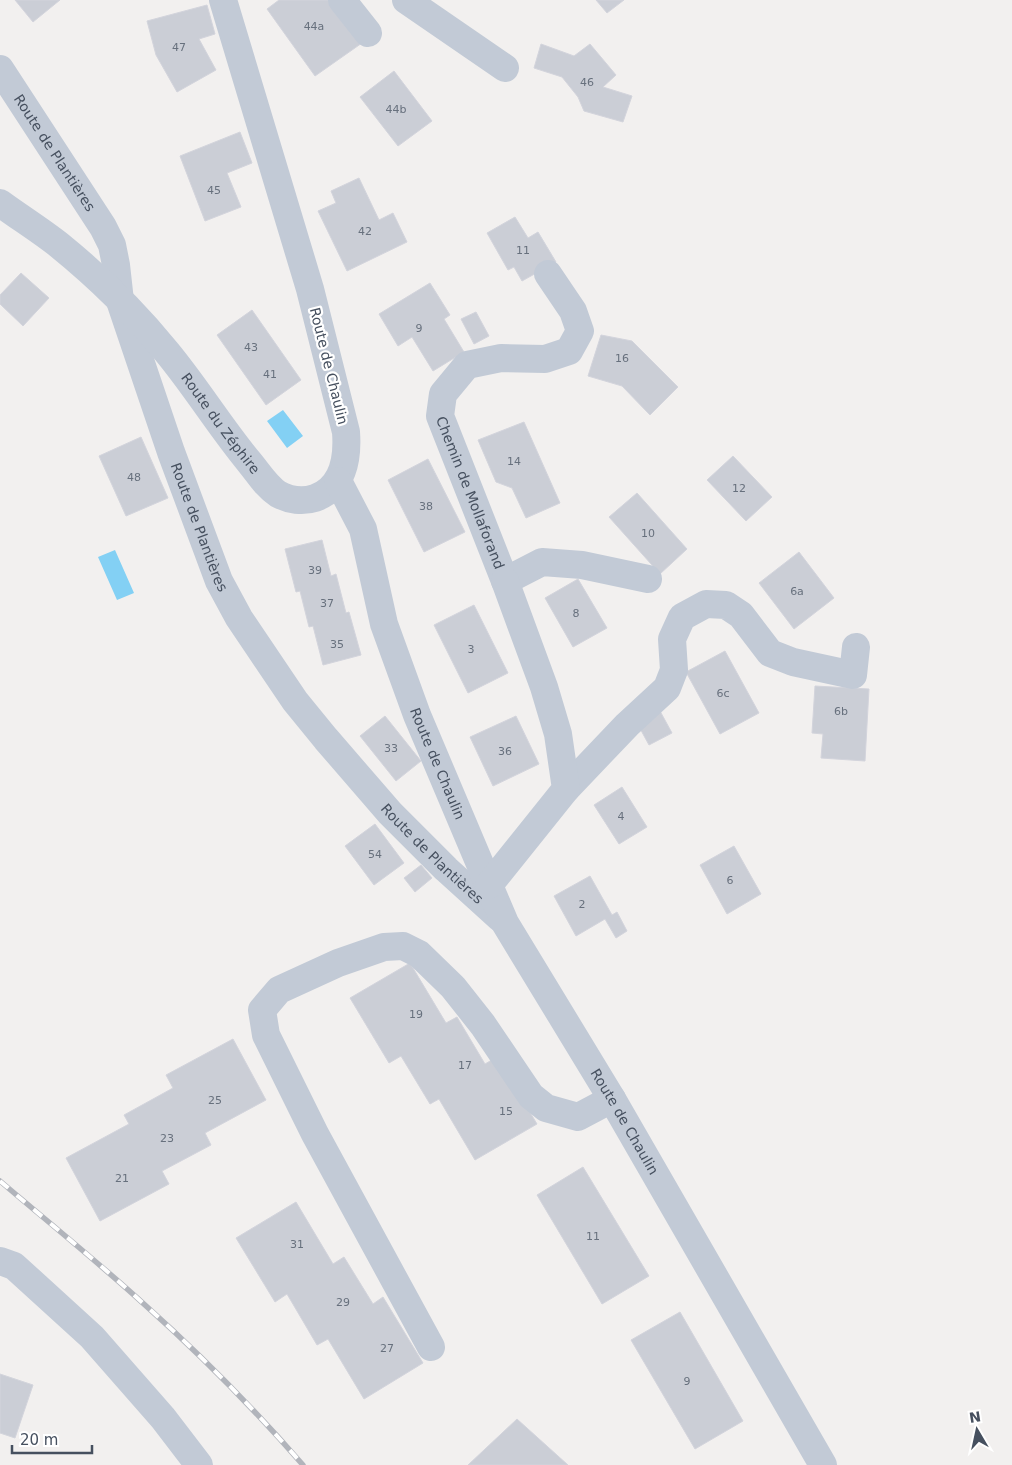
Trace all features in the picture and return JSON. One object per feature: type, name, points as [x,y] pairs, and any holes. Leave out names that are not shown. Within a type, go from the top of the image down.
[{"type":"street","name":"Route de Chaulin","points":[[223,0],[310,289],[346,432],[345,460],[338,481],[363,530],[384,624],[417,716],[505,923],[612,1099],[824,1465]]},
{"type":"street","points":[[342,0],[368,33]]},
{"type":"street","points":[[406,0],[505,68]]},
{"type":"street","name":"Route de Plantières","points":[[0,69],[103,227],[112,245],[120,301],[171,452],[219,580],[239,618],[295,701],[338,754],[390,813],[446,869],[505,923]]},
{"type":"street","name":"Route du Zéphire","points":[[0,203],[57,244],[92,273],[120,301],[166,351],[268,486],[287,498],[310,500],[330,490],[338,481]]},
{"type":"street","name":"Chemin de Mollaforand","points":[[548,274],[573,311],[580,331],[569,351],[545,360],[501,358],[467,365],[443,394],[440,416],[505,581],[544,687],[558,734],[566,789]]},
{"type":"street","name":"Chemin de Mollaforand","points":[[505,581],[542,562],[582,565],[648,579]]},
{"type":"street","points":[[489,884],[566,789],[627,725],[667,688],[674,670],[672,639],[682,617],[706,604],[726,606],[741,615],[770,653],[792,662],[854,675],[856,647]]},
{"type":"street","points":[[431,1347],[315,1134],[266,1035],[262,1010],[279,990],[338,963],[384,947],[403,946],[419,954],[452,987],[483,1024],[531,1096],[546,1108],[578,1117],[612,1099]]},
{"type":"street","points":[[0,1261],[14,1266],[92,1337],[163,1418],[198,1465]]},
{"type":"water","points":[[283,410],[303,436],[287,448],[267,421]]},
{"type":"water","points":[[115,550],[134,593],[117,600],[98,557]]},
{"type":"building","points":[[15,0],[60,0],[33,22]]},
{"type":"building","points":[[279,0],[331,0],[362,43],[315,76],[267,9]]},
{"type":"building","points":[[596,0],[624,0],[607,13]]},
{"type":"building","points":[[207,5],[215,34],[199,39],[216,70],[177,92],[156,55],[147,21]]},
{"type":"building","points":[[541,44],[574,56],[590,44],[616,75],[603,87],[632,96],[623,122],[584,111],[578,97],[562,77],[534,68]]},
{"type":"building","points":[[394,71],[432,121],[398,146],[360,97]]},
{"type":"building","points":[[240,132],[252,163],[227,173],[241,207],[205,221],[180,156]]},
{"type":"building","points":[[359,178],[379,220],[393,213],[407,242],[347,271],[318,211],[336,203],[331,191]]},
{"type":"building","points":[[515,217],[528,238],[538,232],[556,262],[522,281],[514,267],[508,270],[487,233]]},
{"type":"building","points":[[21,273],[49,298],[23,326],[0,304],[0,295]]},
{"type":"building","points":[[430,283],[450,315],[444,319],[464,352],[433,371],[412,337],[398,346],[379,314]]},
{"type":"building","points":[[252,310],[301,380],[266,405],[217,335]]},
{"type":"building","points":[[476,312],[489,336],[474,344],[461,319]]},
{"type":"building","points":[[601,335],[632,341],[678,387],[650,415],[622,386],[588,376]]},
{"type":"building","points":[[524,422],[560,503],[526,518],[512,488],[496,482],[478,440]]},
{"type":"building","points":[[141,437],[168,498],[126,516],[99,456]]},
{"type":"building","points":[[733,456],[772,497],[746,521],[707,480]]},
{"type":"building","points":[[428,459],[465,532],[424,552],[388,480]]},
{"type":"building","points":[[637,493],[687,549],[660,574],[609,517]]},
{"type":"building","points":[[322,540],[331,576],[336,574],[346,613],[349,612],[361,655],[323,665],[313,626],[309,627],[300,591],[296,592],[285,549]]},
{"type":"building","points":[[799,552],[834,598],[794,629],[759,583]]},
{"type":"building","points":[[578,579],[607,628],[573,647],[545,598]]},
{"type":"building","points":[[474,605],[508,673],[468,693],[434,625]]},
{"type":"building","points":[[725,651],[759,713],[720,734],[686,672]]},
{"type":"building","points":[[815,686],[869,689],[865,761],[821,758],[823,734],[812,733]]},
{"type":"building","points":[[660,711],[672,733],[649,745],[637,723]]},
{"type":"building","points":[[385,716],[421,761],[396,781],[360,736]]},
{"type":"building","points":[[516,716],[539,764],[493,786],[470,737]]},
{"type":"building","points":[[622,787],[647,827],[619,844],[594,805]]},
{"type":"building","points":[[375,824],[404,863],[374,885],[345,846]]},
{"type":"building","points":[[734,846],[761,894],[727,914],[700,865]]},
{"type":"building","points":[[421,865],[432,878],[415,892],[404,878]]},
{"type":"building","points":[[590,876],[612,915],[617,912],[627,931],[616,938],[605,919],[576,936],[554,896]]},
{"type":"building","points":[[410,963],[446,1023],[457,1017],[485,1064],[497,1057],[537,1124],[475,1160],[439,1099],[430,1104],[401,1056],[389,1063],[350,998]]},
{"type":"building","points":[[233,1039],[266,1100],[205,1133],[211,1145],[162,1171],[169,1184],[100,1221],[66,1158],[129,1124],[124,1115],[173,1088],[166,1075]]},
{"type":"building","points":[[583,1167],[649,1276],[602,1304],[537,1195]]},
{"type":"building","points":[[296,1202],[333,1264],[344,1257],[373,1304],[383,1297],[423,1363],[364,1399],[328,1339],[317,1345],[287,1294],[275,1302],[236,1238]]},
{"type":"building","points":[[680,1312],[743,1421],[695,1449],[631,1340]]},
{"type":"building","points":[[0,1374],[33,1385],[15,1438],[0,1433]]},
{"type":"building","points":[[517,1419],[568,1465],[468,1465]]},
{"type":"railway","points":[[0,1181],[166,1324],[266,1423],[303,1465]]}]
